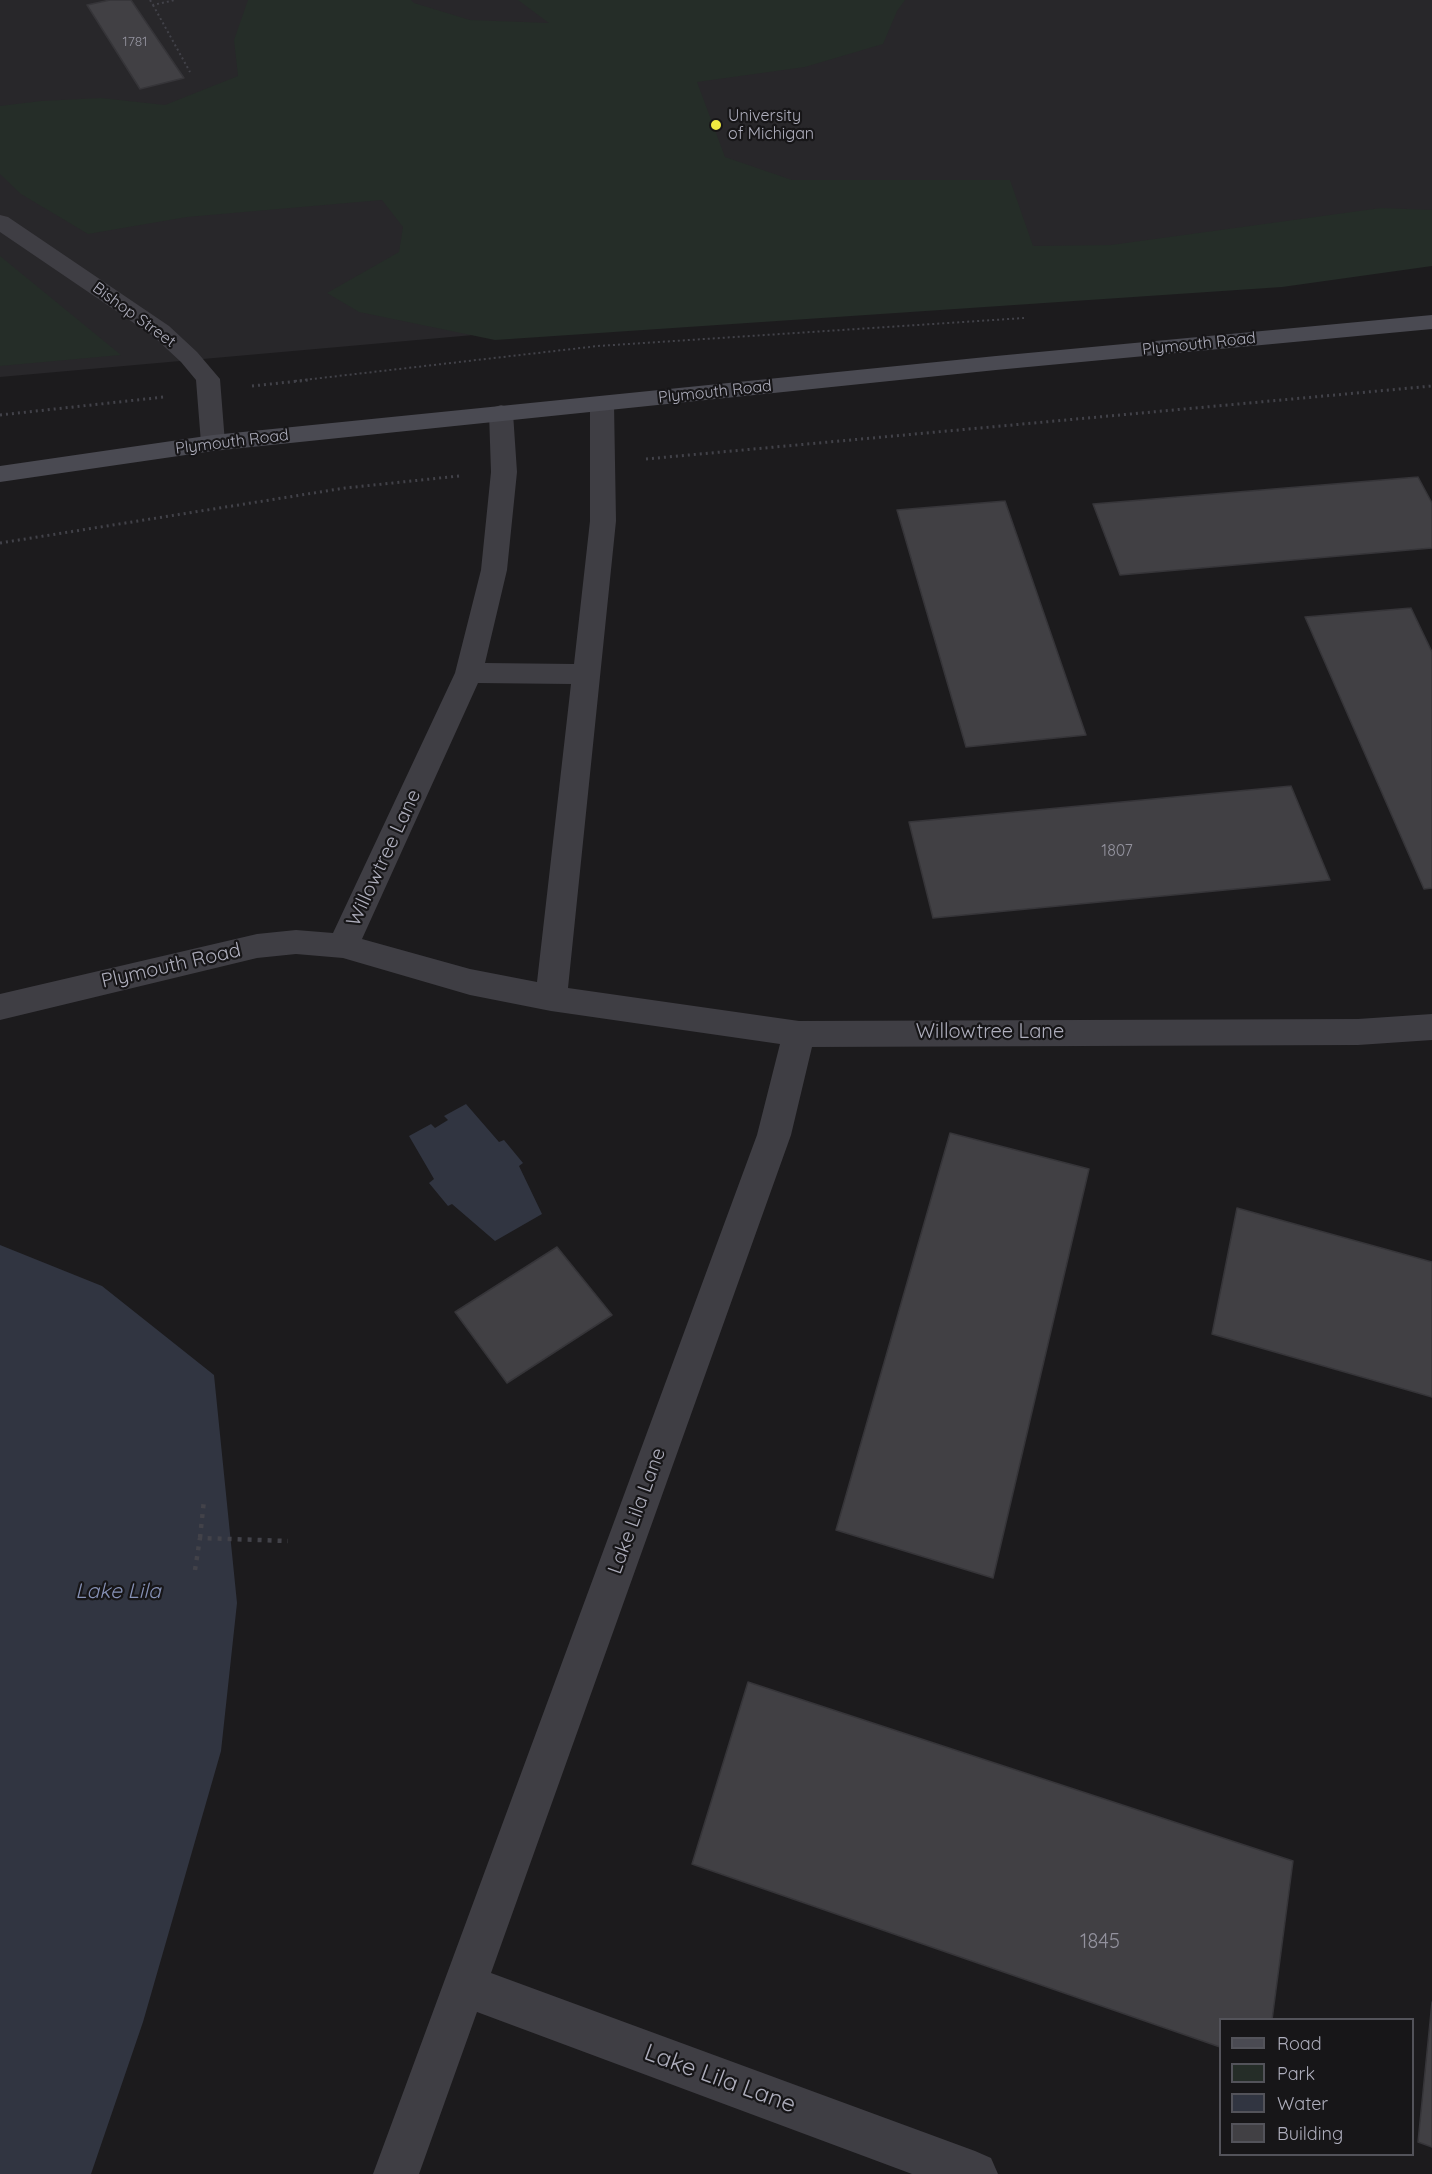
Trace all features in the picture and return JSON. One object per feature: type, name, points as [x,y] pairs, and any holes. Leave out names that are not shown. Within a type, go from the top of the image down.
[{"type":"main road","name":"Plymouth Road","points":[[0,474],[213,443],[1432,322]]},
{"type":"street","name":"Bishop Street","points":[[0,222],[161,331],[189,357],[208,379],[213,443]]},
{"type":"street","points":[[551,998],[603,521],[602,404]]},
{"type":"street","name":"Willowtree Lane","points":[[501,413],[504,472],[494,570],[469,673],[343,946],[470,982],[551,998],[799,1034],[1358,1032],[1432,1027]]},
{"type":"street","points":[[469,673],[586,674]]},
{"type":"street","name":"Plymouth Road","points":[[0,1006],[257,946],[296,942],[343,946]]},
{"type":"street","name":"Lake Lila Lane","points":[[396,2174],[774,1135],[799,1034]]},
{"type":"street","name":"Lake Lila Lane","points":[[464,1984],[975,2174]]},
{"type":"path","points":[[150,0],[190,72]]},
{"type":"path","points":[[153,5],[175,0]]},
{"type":"path","points":[[0,415],[598,345],[1027,318]]},
{"type":"path","points":[[603,463],[1432,386]]},
{"type":"path","points":[[0,543],[345,488],[504,472]]},
{"type":"path","points":[[195,1570],[204,1500]]},
{"type":"path","points":[[200,1538],[288,1541]]},
{"type":"shaded area","name":"University of Michigan","points":[[0,0],[1432,0],[1432,250],[0,377]]},
{"type":"green space","points":[[248,0],[411,0],[414,3],[470,20],[549,23],[518,0],[905,0],[897,11],[883,44],[805,67],[697,82],[725,157],[792,180],[1010,180],[1033,246],[1111,245],[1381,208],[1432,210],[1432,266],[1282,287],[495,340],[359,312],[327,293],[399,252],[403,227],[382,200],[187,217],[88,234],[21,194],[0,174],[0,106],[101,98],[165,105],[238,76],[234,40]]},
{"type":"green space","points":[[0,256],[121,355],[0,366]]},
{"type":"water","points":[[466,1104],[499,1142],[504,1140],[523,1163],[519,1166],[542,1214],[495,1241],[452,1204],[448,1206],[429,1183],[434,1179],[409,1136],[431,1124],[435,1128],[448,1120],[444,1116]]},
{"type":"water","name":"Lake Lila","points":[[0,1245],[102,1286],[214,1375],[237,1603],[221,1751],[143,2022],[91,2174],[0,2174]]},
{"type":"building","points":[[110,0],[131,0],[184,78],[140,89],[87,5]]},
{"type":"building","points":[[1418,477],[1432,503],[1432,548],[1120,575],[1093,504]]},
{"type":"building","points":[[1005,501],[1086,735],[966,747],[897,510]]},
{"type":"building","points":[[1411,608],[1432,652],[1432,888],[1424,889],[1305,617]]},
{"type":"building","points":[[1291,786],[1330,880],[933,918],[909,822]]},
{"type":"building","points":[[950,1133],[1089,1169],[993,1578],[836,1530]]},
{"type":"building","points":[[1237,1208],[1432,1262],[1432,1397],[1212,1334]]},
{"type":"building","points":[[557,1247],[612,1315],[507,1383],[455,1312]]},
{"type":"building","points":[[748,1682],[1293,1861],[1272,2018],[1219,2018],[1219,2047],[692,1864]]},
{"type":"building","points":[[1432,2002],[1432,2147],[1418,2142]]},
{"type":"place","name":"University of Michigan","points":[[716,125]]}]
